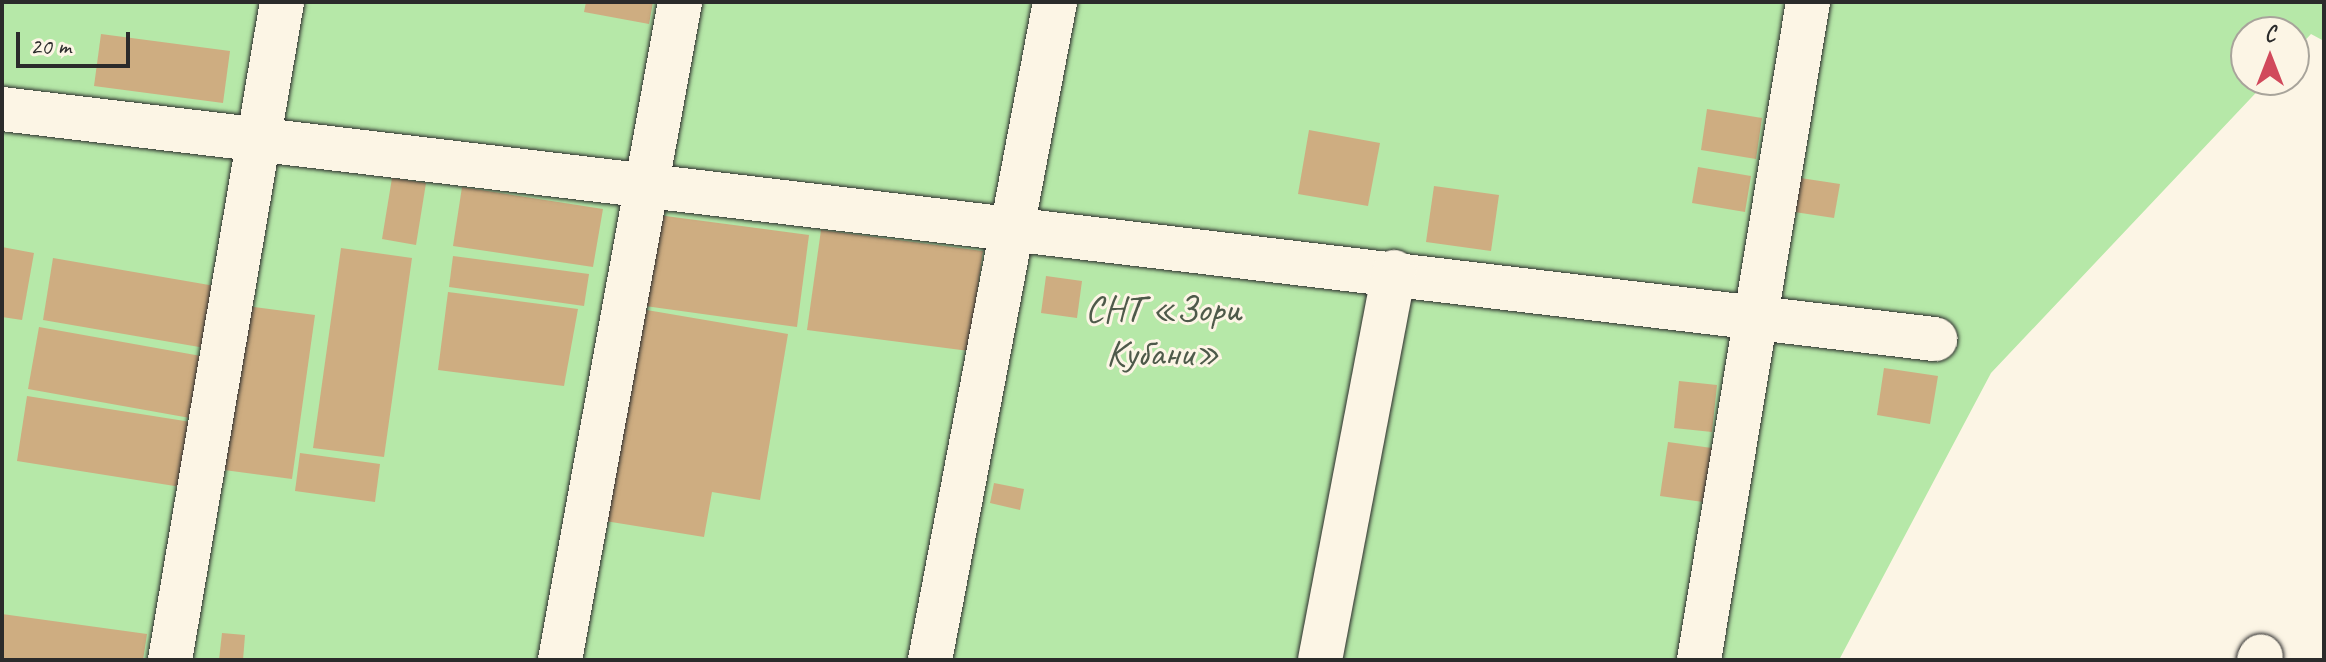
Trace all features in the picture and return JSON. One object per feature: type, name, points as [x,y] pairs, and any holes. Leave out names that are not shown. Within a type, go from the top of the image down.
[{"type":"lane","points":[[170,660],[282,2]]},
{"type":"lane","points":[[560,660],[650,187],[680,2]]},
{"type":"lane","points":[[930,660],[1017,228],[1055,2]]},
{"type":"lane","points":[[1699,660],[1753,317],[1808,2]]},
{"type":"lane","points":[[2,109],[257,142],[1394,272],[1935,339]]},
{"type":"lane","points":[[1320,660],[1394,272]]},
{"type":"green space","name":"СНТ «Зори Кубани»","points":[[2,2],[2324,2],[2324,41],[2310,35],[2310,16],[2230,16],[2230,96],[2253,96],[1991,373],[1839,660],[2,660]]},
{"type":"building","points":[[586,2],[653,2],[649,24],[584,12]]},
{"type":"building","points":[[101,34],[230,51],[223,103],[94,86]]},
{"type":"building","points":[[1707,109],[1762,118],[1756,159],[1701,150]]},
{"type":"building","points":[[1309,130],[1380,143],[1368,206],[1298,194]]},
{"type":"building","points":[[1698,167],[1751,176],[1745,212],[1692,203]]},
{"type":"building","points":[[1794,177],[1840,184],[1834,218],[1788,211]]},
{"type":"building","points":[[392,178],[426,183],[416,245],[382,239]]},
{"type":"building","points":[[1434,186],[1499,195],[1491,251],[1426,242]]},
{"type":"building","points":[[462,187],[603,209],[593,267],[453,246]]},
{"type":"building","points":[[658,215],[809,235],[797,327],[645,306]]},
{"type":"building","points":[[821,230],[983,251],[969,351],[807,330]]},
{"type":"building","points":[[2,247],[34,253],[22,320],[2,317]]},
{"type":"building","points":[[341,248],[412,258],[384,457],[313,448]]},
{"type":"building","points":[[453,256],[589,274],[584,306],[449,287]]},
{"type":"building","points":[[53,258],[215,286],[205,348],[43,320]]},
{"type":"building","points":[[1046,276],[1082,281],[1077,318],[1041,313]]},
{"type":"building","points":[[448,292],[578,309],[564,386],[438,370]]},
{"type":"building","points":[[247,306],[315,315],[292,479],[224,470]]},
{"type":"building","points":[[635,308],[788,334],[760,500],[712,492],[704,537],[599,520]]},
{"type":"building","points":[[39,327],[201,356],[190,418],[28,389]]},
{"type":"building","points":[[1884,368],[1938,376],[1930,424],[1877,415]]},
{"type":"building","points":[[1679,381],[1717,385],[1712,432],[1674,428]]},
{"type":"building","points":[[27,396],[191,422],[181,487],[17,461]]},
{"type":"building","points":[[1668,442],[1712,448],[1703,502],[1660,496]]},
{"type":"building","points":[[300,453],[380,464],[375,502],[295,491]]},
{"type":"building","points":[[994,483],[1024,489],[1020,510],[990,503]]},
{"type":"building","points":[[2,614],[147,634],[143,660],[2,660]]},
{"type":"building","points":[[222,633],[245,635],[243,660],[219,660]]}]
